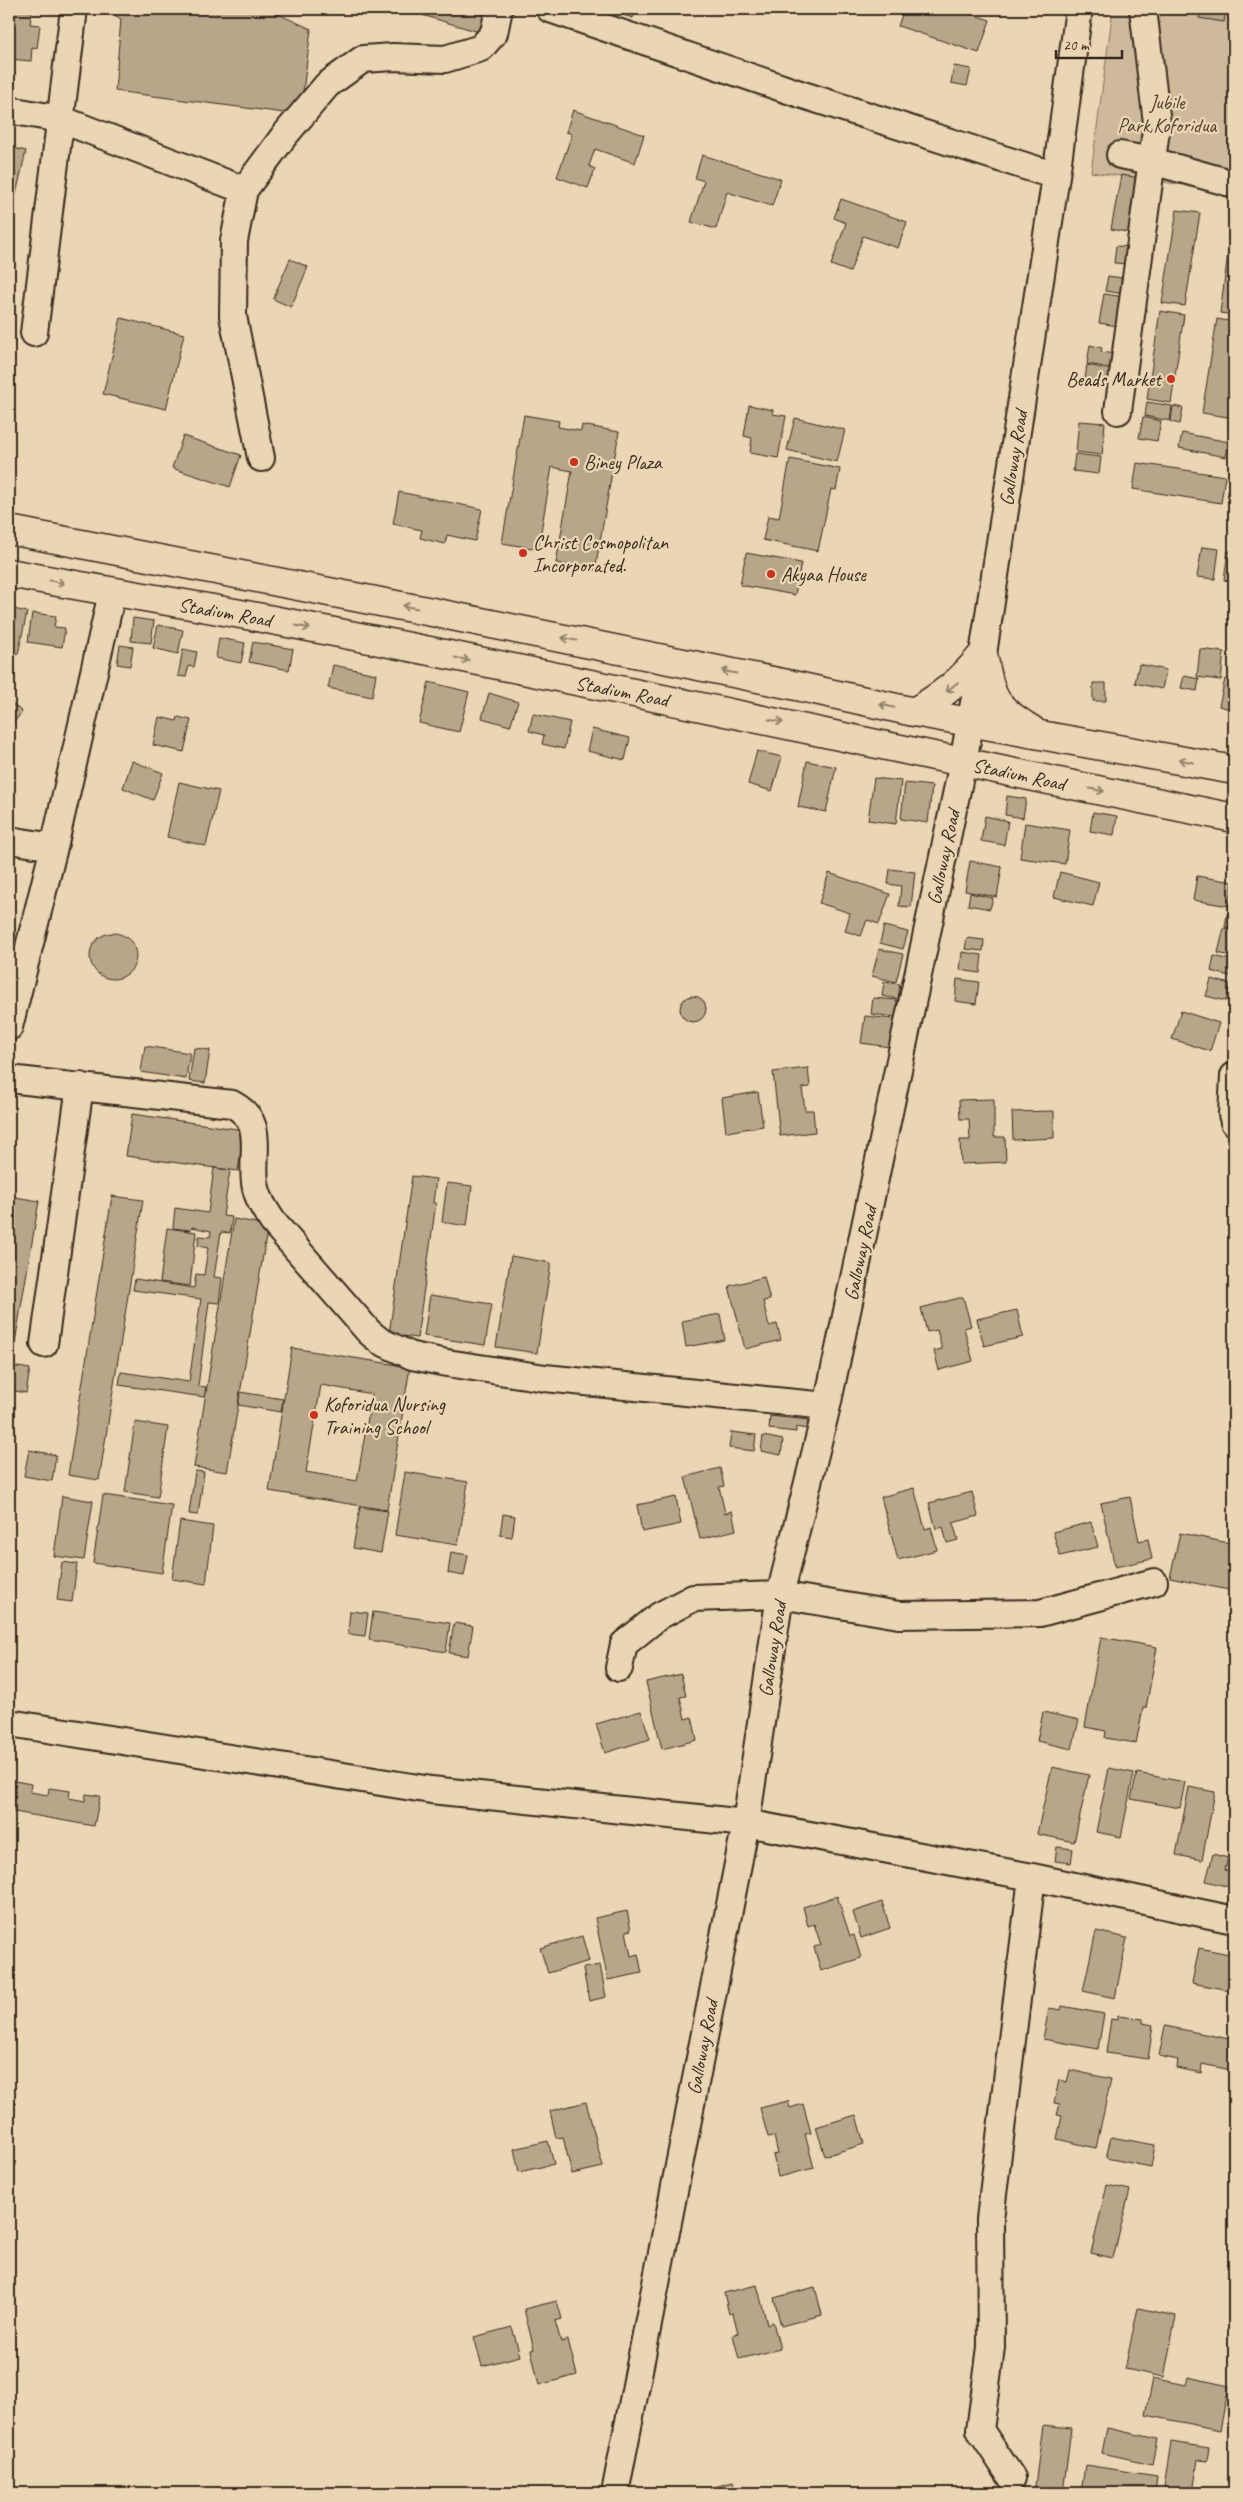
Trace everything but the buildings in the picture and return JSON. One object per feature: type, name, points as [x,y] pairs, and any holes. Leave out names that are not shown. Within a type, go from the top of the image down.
[{"type":"main road","name":"Stadium Road","points":[[9,530],[442,614],[797,686],[914,712],[1234,770]]},
{"type":"main road","name":"Stadium Road","points":[[9,573],[112,593],[260,618],[796,726],[1234,818]]},
{"type":"main road","points":[[914,712],[942,696],[964,678],[983,654]]},
{"type":"main road","points":[[983,654],[988,684],[999,707],[1004,713],[1040,736]]},
{"type":"street","points":[[34,333],[74,9]]},
{"type":"street","points":[[261,458],[233,316],[234,241],[244,190],[284,136],[327,85],[363,59],[393,57],[445,60],[482,48],[494,34],[499,9]]},
{"type":"street","points":[[550,9],[800,94],[1056,176]]},
{"type":"street","name":"Galloway Road","points":[[615,2493],[746,1823],[780,1595],[828,1406],[963,762],[983,654],[1056,176],[1079,9]]},
{"type":"street","points":[[1118,411],[1157,124],[1143,9]]},
{"type":"street","points":[[9,110],[60,119],[244,190]]},
{"type":"street","points":[[1120,155],[1152,161],[1234,184]]},
{"type":"street","points":[[9,1027],[54,847],[112,593]]},
{"type":"street","points":[[9,840],[54,847]]},
{"type":"street","points":[[1234,1076],[1232,1114],[1234,1122]]},
{"type":"street","points":[[9,1079],[232,1104],[245,1110],[254,1124],[255,1184],[262,1205],[274,1222],[369,1332],[380,1341],[412,1356],[545,1378],[828,1406]]},
{"type":"street","points":[[44,1344],[80,1086]]},
{"type":"street","points":[[619,1668],[624,1644],[659,1616],[693,1598],[780,1595],[899,1615],[1040,1613],[1154,1582]]},
{"type":"street","points":[[9,1723],[431,1790],[746,1823],[1032,1877],[1234,1920]]},
{"type":"street","points":[[1012,2478],[980,2430],[991,2347],[990,2220],[1032,1877]]},
{"type":"green space","name":"Jubile Park,Koforidua","points":[[1113,9],[1234,9],[1234,192],[1091,172]]},
{"type":"place","name":"Beads Market","points":[[1171,379]]},
{"type":"place","name":"Biney Plaza","points":[[574,462]]},
{"type":"place","name":"Christ Cosmopolitan Incorporated.","points":[[523,553]]},
{"type":"place","name":"Akyaa House","points":[[771,574]]},
{"type":"place","name":"Koforidua Nursing Training School","points":[[314,1415]]}]
